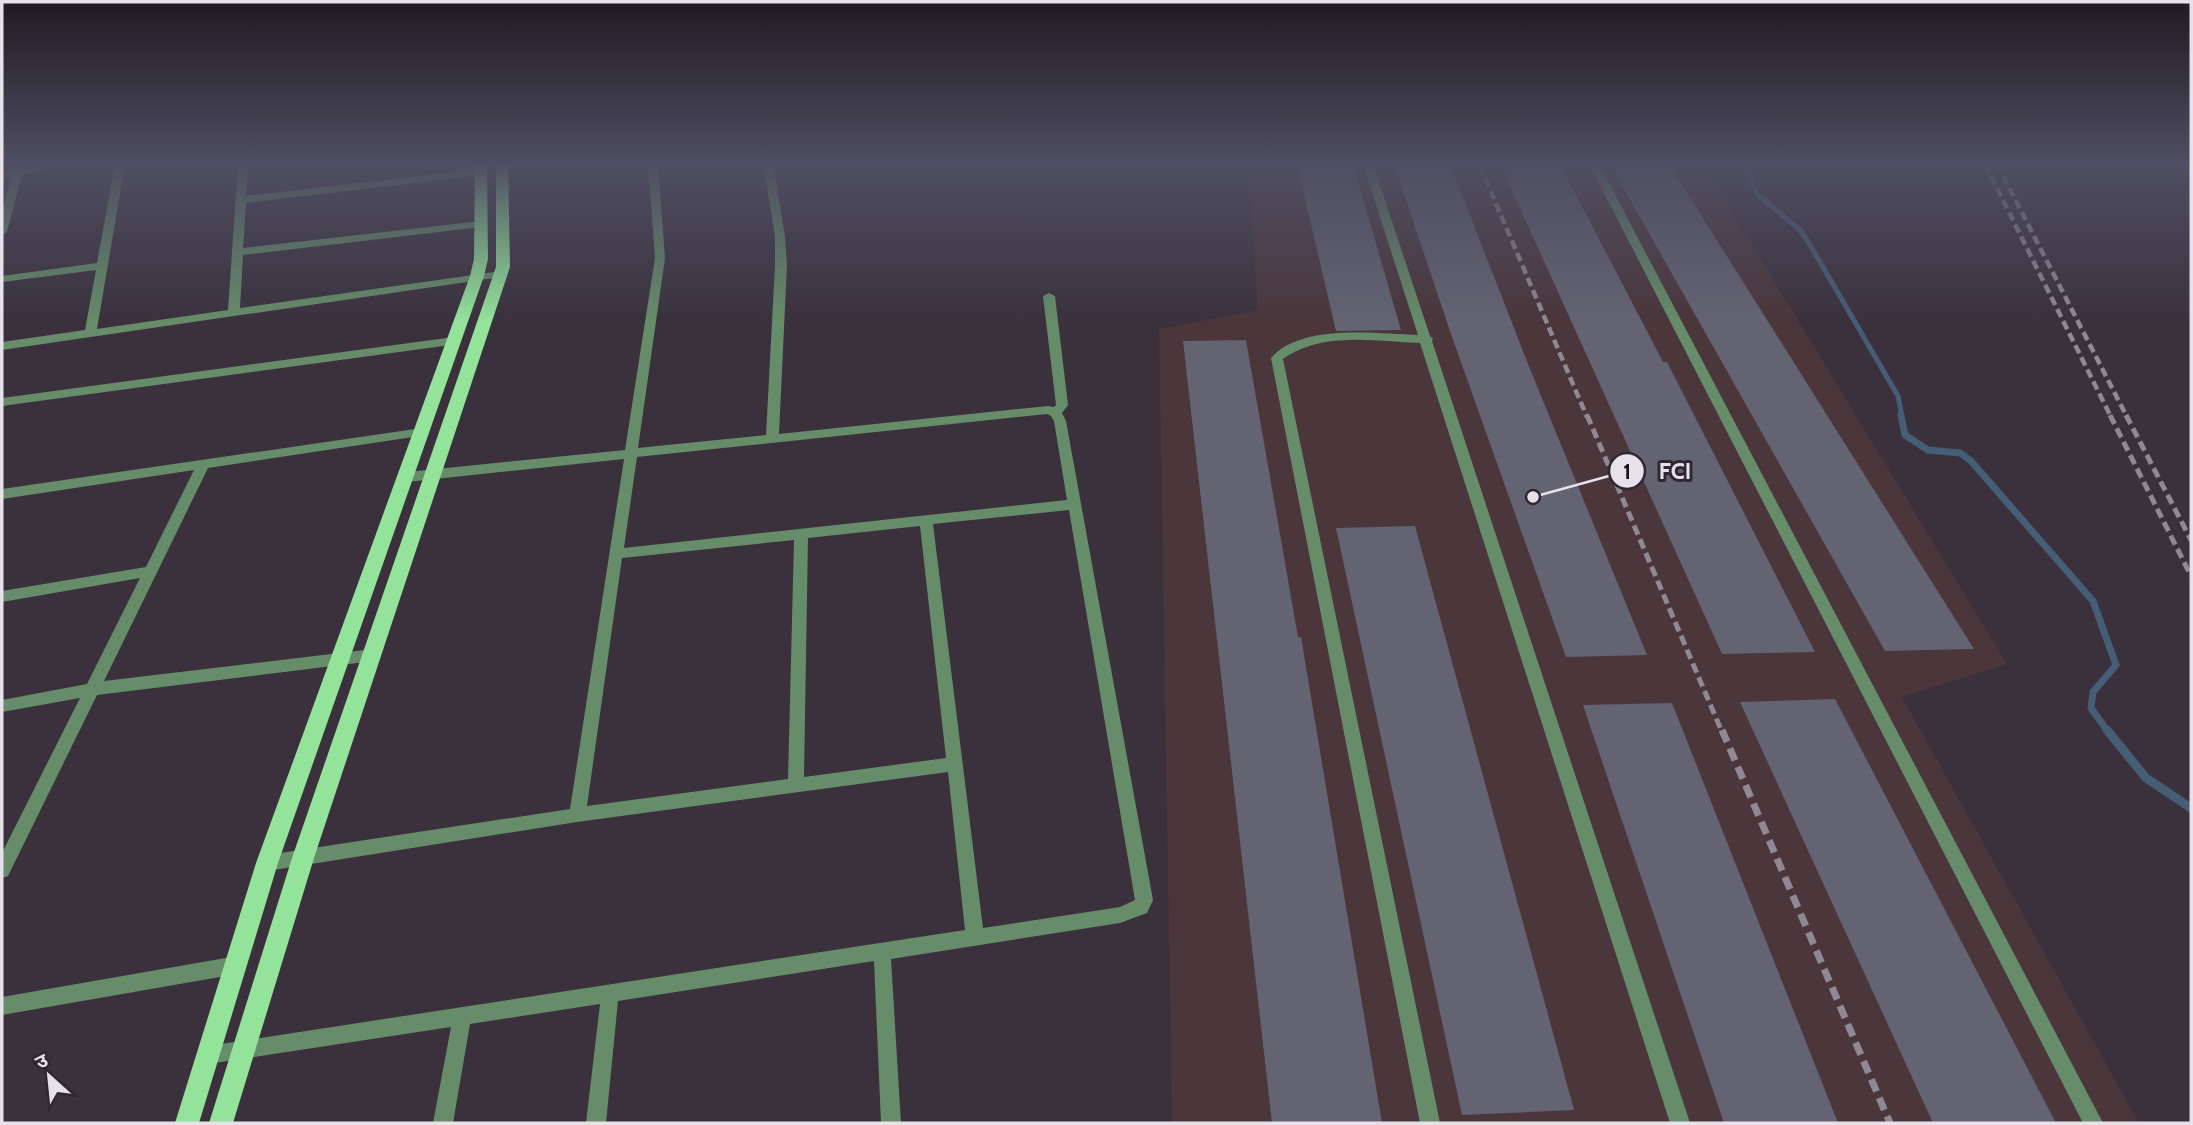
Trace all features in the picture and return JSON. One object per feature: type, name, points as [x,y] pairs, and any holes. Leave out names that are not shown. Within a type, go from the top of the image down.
[{"type":"main road","points":[[187,1123],[267,863],[477,276],[481,259],[481,216]]},
{"type":"main road","points":[[221,1123],[303,858],[501,274],[504,254],[503,216]]},
{"type":"street","points":[[90,332],[111,216]]},
{"type":"street","points":[[234,311],[240,216]]},
{"type":"street","points":[[577,816],[660,258],[657,216]]},
{"type":"street","points":[[772,439],[781,265],[777,216]]},
{"type":"street","points":[[1386,216],[1680,1123]]},
{"type":"street","points":[[1621,216],[2093,1123]]},
{"type":"street","points":[[238,252],[481,224]]},
{"type":"street","points":[[2,279],[102,265]]},
{"type":"street","points":[[2,346],[501,274]]},
{"type":"street","points":[[1049,296],[1062,405],[1056,412]]},
{"type":"street","points":[[1427,339],[1320,339],[1290,346],[1277,358],[1430,1123]]},
{"type":"street","points":[[2,402],[454,341]]},
{"type":"street","points":[[407,477],[1048,410],[1056,412]]},
{"type":"street","points":[[208,1055],[1120,915],[1141,907],[1144,900],[1075,503],[1056,412]]},
{"type":"street","points":[[2,494],[422,432]]},
{"type":"street","points":[[2,870],[8,847],[92,689],[204,464]]},
{"type":"street","points":[[615,554],[1075,503]]},
{"type":"street","points":[[926,520],[975,937]]},
{"type":"street","points":[[796,786],[801,534]]},
{"type":"street","points":[[2,596],[151,571]]},
{"type":"street","points":[[2,706],[92,689],[373,655]]},
{"type":"street","points":[[267,863],[577,816],[955,764]]},
{"type":"street","points":[[882,951],[891,1123]]},
{"type":"street","points":[[2,1006],[237,965]]},
{"type":"street","points":[[596,1123],[610,993]]},
{"type":"street","points":[[443,1123],[462,1016]]},
{"type":"shaded area","points":[[1251,216],[1735,216],[2007,664],[1902,697],[2139,1123],[1172,1123],[1159,329],[1258,310]]},
{"type":"building","points":[[1309,216],[1368,216],[1401,330],[1336,331]]},
{"type":"building","points":[[1412,216],[1470,216],[1647,655],[1566,657]]},
{"type":"building","points":[[1524,216],[1587,216],[1663,362],[1667,362],[1815,652],[1722,654]]},
{"type":"building","points":[[1640,216],[1702,216],[1974,649],[1885,651]]},
{"type":"building","points":[[1246,340],[1298,637],[1301,637],[1382,1123],[1272,1123],[1183,341]]},
{"type":"building","points":[[1415,526],[1574,1110],[1462,1115],[1336,528]]},
{"type":"building","points":[[1835,699],[2056,1123],[1933,1123],[1740,702]]},
{"type":"building","points":[[1672,703],[1838,1123],[1724,1123],[1583,705]]},
{"type":"waterway","points":[[1784,216],[1800,230],[1809,243],[1898,396],[1902,417]]},
{"type":"waterway","points":[[1901,415],[1905,435],[1928,450],[1960,453],[1971,461],[2093,601],[2116,665],[2093,692],[2091,708],[2108,732]]},
{"type":"waterway","points":[[2107,730],[2146,778],[2191,808]]},
{"type":"railway","points":[[1502,216],[1587,417]]},
{"type":"railway","points":[[2011,216],[2110,416]]},
{"type":"railway","points":[[2024,216],[2127,417]]},
{"type":"railway","points":[[1587,415],[1722,732]]},
{"type":"railway","points":[[2126,415],[2191,540]]},
{"type":"railway","points":[[2110,416],[2191,576]]},
{"type":"railway","points":[[1722,730],[1890,1123]]},
{"type":"place","name":"FCI","points":[[1533,497]]}]
